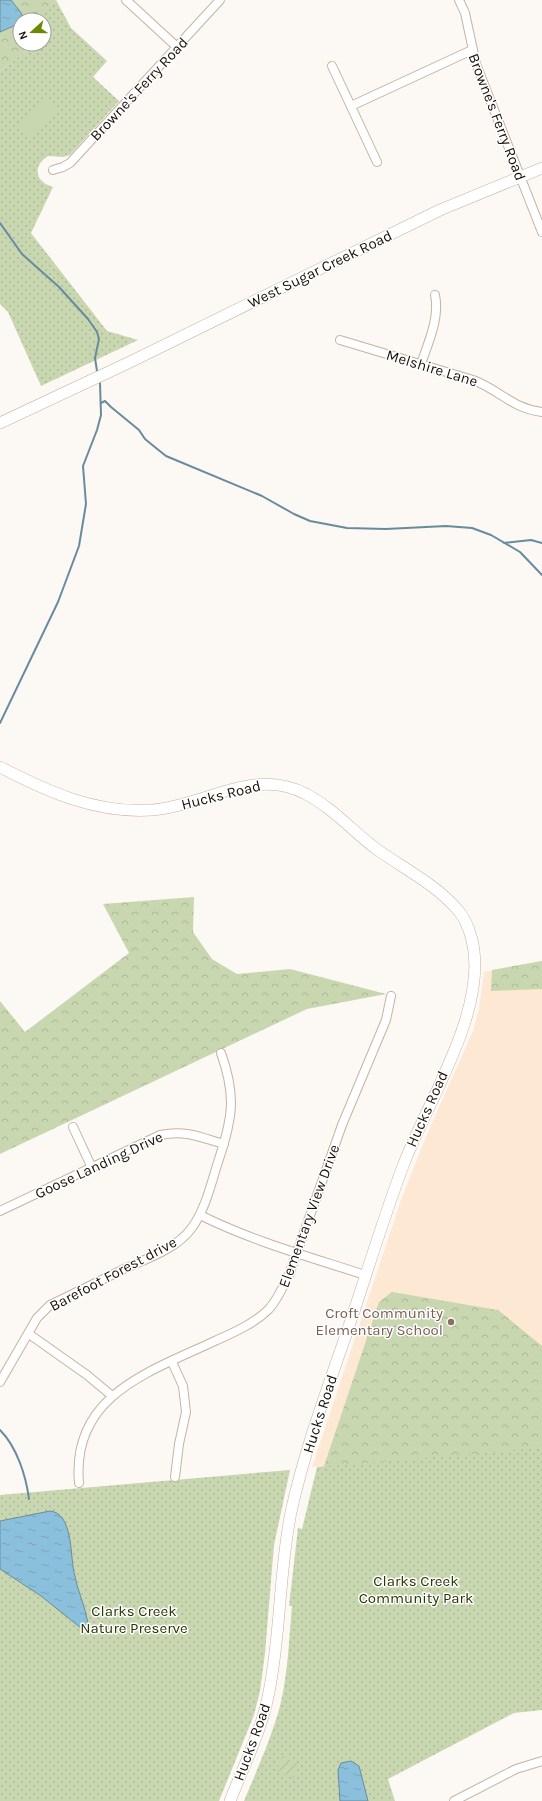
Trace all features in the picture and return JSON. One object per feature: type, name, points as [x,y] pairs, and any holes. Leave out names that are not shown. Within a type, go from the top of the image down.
[{"type":"main road","name":"West Sugar Creek Road","points":[[0,423],[101,376],[440,210],[542,168]]},
{"type":"main road","name":"Hucks Road","points":[[0,768],[58,795],[93,805],[132,811],[170,808],[252,784],[273,783],[306,793],[374,847],[442,894],[462,915],[468,926],[474,950],[474,979],[467,1017],[406,1158],[365,1275],[298,1484],[286,1541],[269,1693],[263,1718],[230,1801]]},
{"type":"street","points":[[126,0],[177,47]]},
{"type":"street","name":"Browne's Ferry Road","points":[[52,170],[70,163],[220,0]]},
{"type":"street","name":"Browne's Ferry Road","points":[[459,0],[468,26],[472,50],[542,232]]},
{"type":"street","points":[[351,106],[472,50]]},
{"type":"street","points":[[332,66],[377,162]]},
{"type":"street","points":[[421,364],[435,319],[435,295]]},
{"type":"street","name":"Melshire Lane","points":[[340,340],[482,383],[518,406],[528,410],[542,412]]},
{"type":"street","name":"Elementary View Drive","points":[[79,1483],[78,1466],[86,1433],[95,1415],[111,1395],[131,1381],[243,1328],[269,1308],[280,1294],[297,1253],[342,1125],[386,1020],[391,996]]},
{"type":"street","name":"Barefoot Forest drive","points":[[1,1377],[29,1334],[37,1318],[50,1305],[163,1251],[190,1231],[200,1214],[224,1144],[231,1117],[232,1096],[229,1079],[221,1053]]},
{"type":"street","points":[[74,1127],[92,1168]]},
{"type":"street","name":"Goose Landing Drive","points":[[0,1211],[160,1135],[175,1132],[185,1133],[224,1144]]},
{"type":"street","points":[[200,1214],[240,1232],[297,1253],[365,1275]]},
{"type":"street","points":[[29,1334],[87,1375],[111,1395]]},
{"type":"street","points":[[172,1362],[183,1386],[186,1412],[179,1444],[175,1477]]},
{"type":"street","points":[[454,1801],[516,1769],[542,1761]]},
{"type":"shaded area","name":"Croft Community Elementary School","points":[[542,961],[542,1448],[312,1467],[402,1197],[428,1132],[473,1031],[479,1009],[484,972]]},
{"type":"green space","points":[[0,0],[56,0],[44,12],[12,12],[12,52],[25,52],[0,71]]},
{"type":"green space","points":[[56,0],[71,28],[107,61],[93,77],[119,101],[70,155],[63,157],[48,156],[40,164],[38,169],[39,178],[47,185],[53,187],[31,233],[107,331],[138,340],[41,386],[8,312],[0,304],[0,71],[25,52],[52,52],[52,12],[43,12]]},
{"type":"green space","points":[[45,96],[59,110],[32,139],[18,125]]},
{"type":"green space","points":[[194,897],[193,932],[212,959],[237,974],[290,969],[386,994],[307,1009],[0,1154],[0,1001],[25,1032],[129,953],[103,904]]},
{"type":"green space","points":[[542,961],[542,989],[491,991],[492,970]]},
{"type":"green space","points":[[392,1292],[498,1310],[542,1346],[542,1645],[318,1484],[379,1302]]},
{"type":"green space","name":"Clarks Creek Community Park","points":[[542,1448],[542,1710],[514,1713],[388,1779],[395,1801],[244,1801],[268,1742],[283,1694],[292,1606],[289,1606],[298,1528],[302,1529],[317,1467]]},
{"type":"green space","name":"Clarks Creek Nature Preserve","points":[[290,1470],[274,1545],[265,1653],[260,1691],[254,1715],[219,1801],[0,1801],[0,1495]]},
{"type":"green space","points":[[283,1756],[300,1765],[293,1778],[276,1770]]},
{"type":"water","points":[[0,0],[11,0],[20,12],[12,12],[12,27],[0,32]]},
{"type":"water","points":[[50,1511],[57,1513],[63,1519],[67,1527],[75,1579],[88,1623],[81,1628],[41,1596],[0,1569],[0,1521]]},
{"type":"water","points":[[351,1761],[359,1766],[368,1801],[340,1801],[338,1770],[341,1763]]},
{"type":"waterway","points":[[0,223],[22,254],[59,287],[88,319],[97,332],[99,339],[95,358],[97,371]]},
{"type":"waterway","points":[[0,723],[58,602],[79,546],[86,504],[83,466],[97,430],[101,415],[100,383]]},
{"type":"waterway","points":[[101,403],[105,401],[139,430],[145,439],[166,456],[262,496],[310,521],[347,528],[386,529],[446,526],[472,528],[491,535],[520,552],[542,575]]},
{"type":"waterway","points":[[504,543],[531,540],[542,543]]},
{"type":"waterway","points":[[0,1430],[6,1437],[20,1462],[26,1481],[29,1499]]},
{"type":"place","name":"Croft Community Elementary School","points":[[451,1322]]}]
